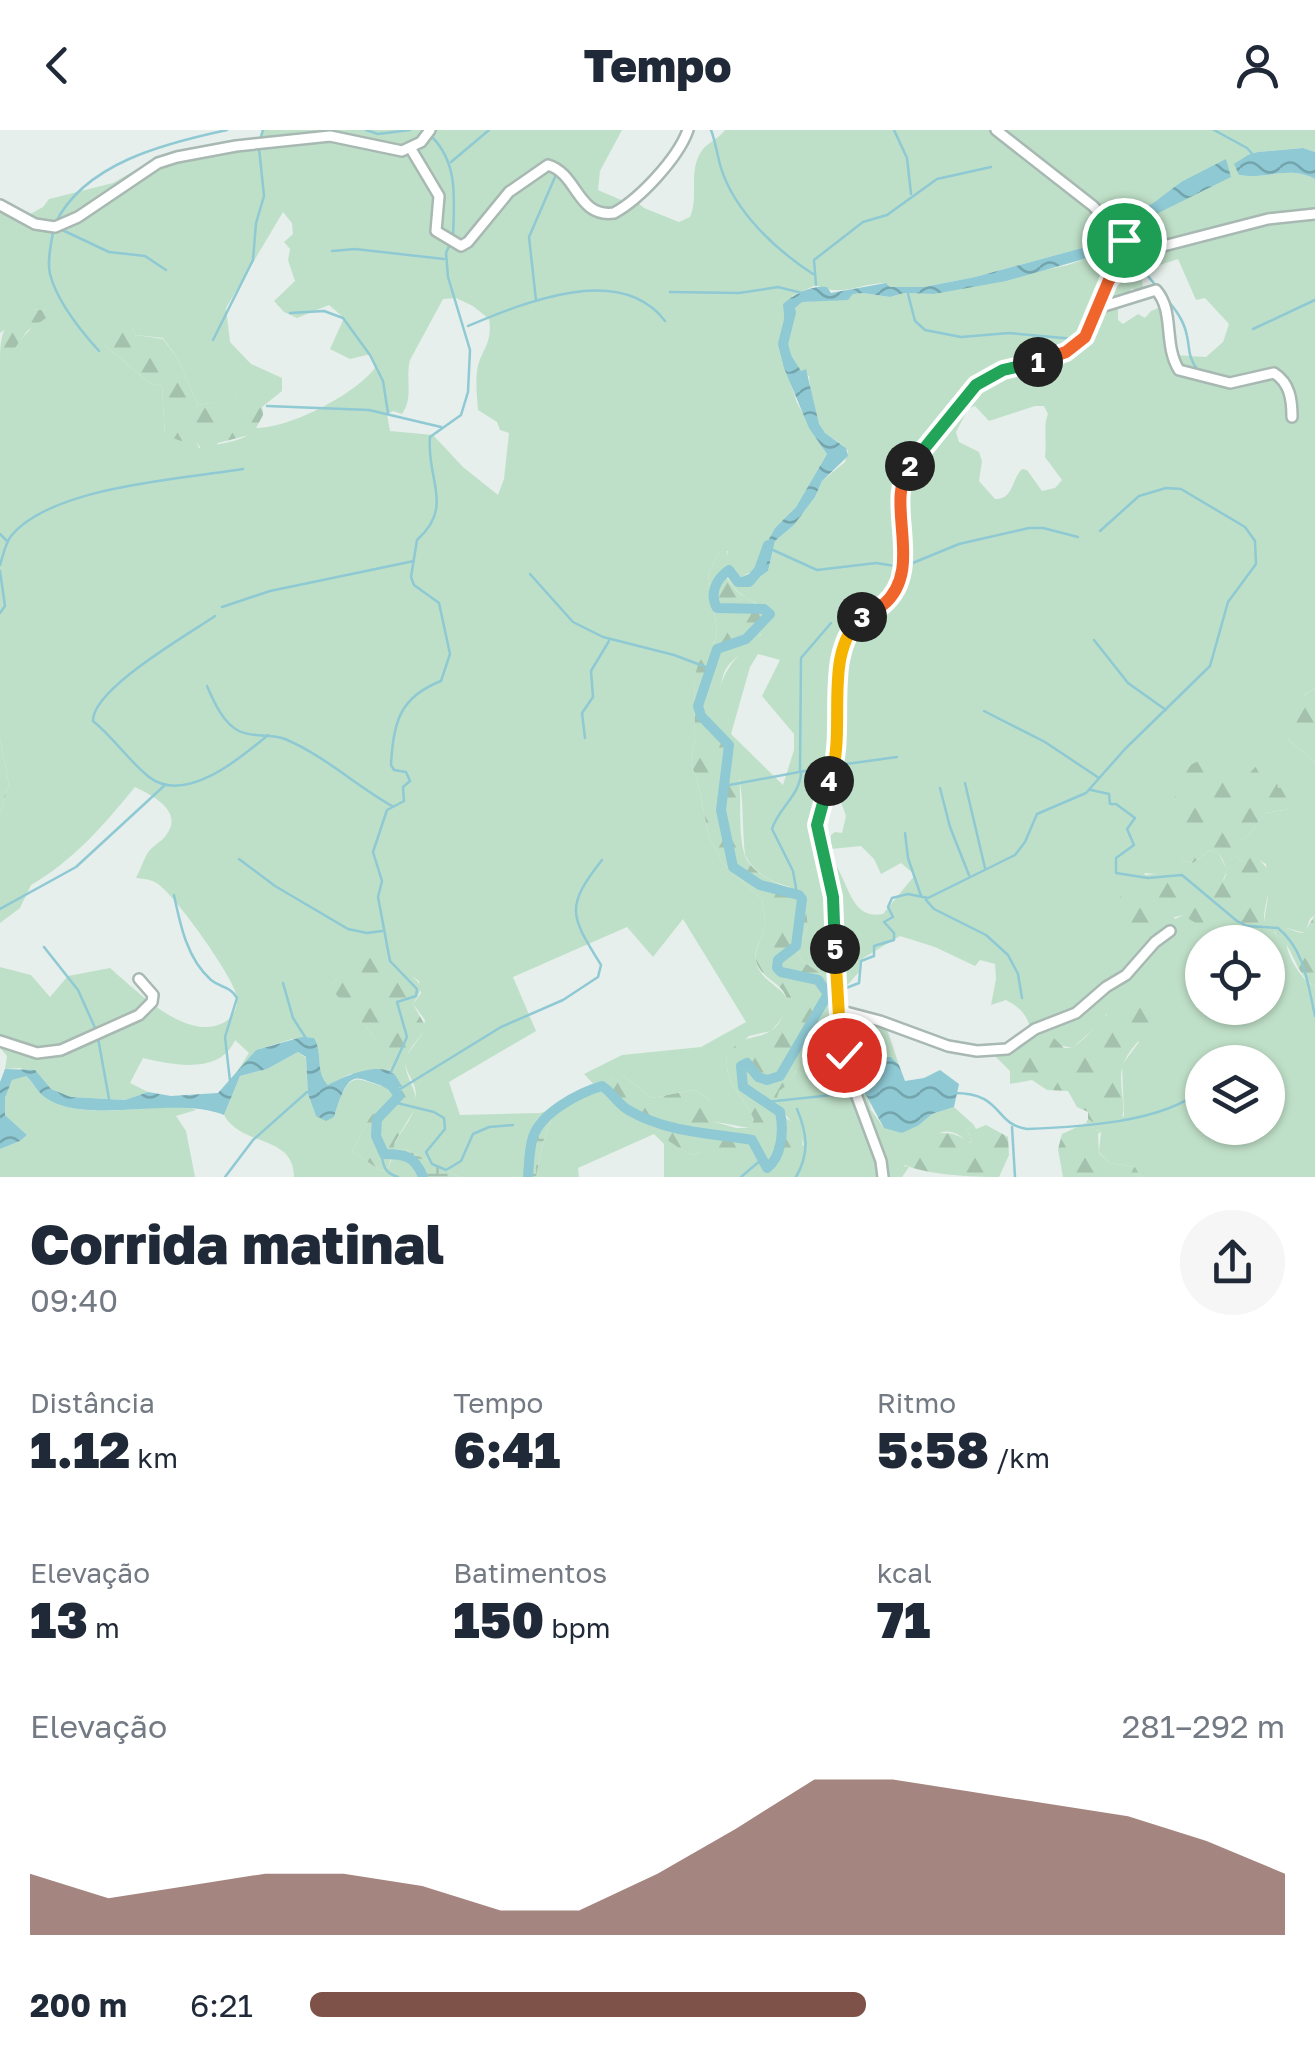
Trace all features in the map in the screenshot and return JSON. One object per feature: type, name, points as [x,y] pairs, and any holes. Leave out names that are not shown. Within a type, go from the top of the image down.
[{"type":"street","points":[[0,205],[35,224],[55,226],[78,217],[158,163],[177,157],[330,136],[395,151],[411,149],[430,130]]},
{"type":"street","points":[[411,149],[439,196],[436,231],[461,246],[509,192],[548,165],[568,178],[594,212],[614,214],[658,174],[688,130]]},
{"type":"street","points":[[996,130],[1073,189],[1136,253]]},
{"type":"street","points":[[883,1177],[881,1161],[850,1078],[838,1010],[833,897],[817,825],[837,758],[838,696],[845,640],[857,622],[891,595],[902,563],[903,476],[976,385],[1003,370],[1074,348],[1085,337],[1109,280],[1136,253],[1268,218],[1315,214]]},
{"type":"street","points":[[1098,308],[1156,290],[1164,302],[1171,356],[1180,370],[1230,383],[1274,373],[1282,378],[1291,396],[1292,417]]},
{"type":"street","points":[[838,1010],[948,1046],[977,1051],[1008,1048],[1036,1029],[1076,1013],[1126,975],[1170,931]]},
{"type":"street","points":[[0,1040],[37,1053],[61,1050],[145,1011],[152,995],[139,980]]},
{"type":"green space","points":[[263,130],[622,130],[600,171],[598,190],[621,200],[632,198],[644,208],[679,222],[690,217],[693,209],[695,168],[701,152],[725,130],[1315,130],[1315,152],[1303,148],[1258,152],[1239,175],[1296,173],[1315,179],[1315,210],[1278,212],[1129,252],[1108,274],[1088,325],[1078,338],[1059,350],[1006,365],[973,385],[904,469],[901,553],[887,595],[842,642],[835,682],[833,755],[815,809],[830,893],[835,983],[802,961],[797,951],[808,926],[790,887],[764,876],[745,855],[739,777],[722,734],[717,704],[730,666],[761,635],[756,603],[741,594],[727,576],[728,551],[719,552],[708,575],[717,629],[714,645],[694,678],[695,738],[691,764],[709,837],[722,862],[762,900],[765,924],[756,962],[767,980],[782,992],[787,1006],[771,1031],[749,1036],[727,1056],[732,1083],[754,1120],[749,1128],[711,1121],[708,1098],[693,1090],[652,1098],[622,1075],[614,1075],[604,1087],[672,1143],[693,1155],[732,1147],[767,1156],[804,1145],[776,1101],[779,1090],[795,1072],[834,993],[834,1010],[876,1153],[879,1177],[664,1177],[664,1144],[654,1134],[578,1168],[579,1177],[536,1177],[556,1108],[600,1091],[584,1074],[622,1055],[701,1047],[746,1022],[683,919],[653,957],[627,927],[513,977],[536,1031],[449,1082],[460,1115],[540,1113],[525,1164],[513,1177],[460,1177],[405,1149],[392,1150],[415,1105],[416,1092],[405,1058],[422,1034],[425,1020],[413,1004],[421,993],[419,981],[392,962],[359,959],[332,984],[373,1035],[392,1073],[350,1074],[328,1085],[313,1038],[292,1039],[256,1050],[235,1075],[249,1053],[235,1040],[219,1059],[207,1063],[181,1065],[143,1058],[130,1083],[148,1092],[125,1100],[71,1097],[51,1089],[21,1068],[5,1069],[7,1056],[0,1048],[0,967],[31,975],[50,997],[68,976],[110,968],[162,1011],[193,1026],[223,1023],[236,1009],[237,997],[203,938],[166,891],[155,882],[136,878],[147,853],[163,839],[172,821],[165,807],[135,787],[75,853],[31,885],[20,908],[0,923],[0,814],[9,784],[0,739],[0,369],[12,349],[47,311],[33,309],[0,333],[0,205],[23,218],[49,199],[113,183],[158,157],[258,142]],"holes":[[[1195,177],[1191,195],[1124,230],[1091,257],[1068,265],[934,294],[853,294],[848,299],[801,302],[795,308],[792,296],[816,285],[834,290],[886,283],[890,287],[924,287],[1082,248],[1128,211],[1153,204],[1181,182]],[[283,212],[292,223],[293,234],[284,242],[290,249],[288,260],[295,281],[274,301],[297,318],[329,305],[344,318],[330,349],[350,359],[371,354],[375,368],[352,389],[320,408],[286,422],[256,428],[238,440],[199,448],[195,439],[165,435],[162,386],[149,383],[105,345],[132,328],[136,335],[163,338],[178,359],[198,405],[253,396],[262,407],[282,391],[282,378],[251,364],[230,342],[226,308]],[[456,298],[489,319],[489,336],[476,377],[478,410],[509,433],[504,479],[498,495],[463,467],[433,435],[390,431],[387,414],[402,414],[406,408],[410,360],[443,299]],[[783,360],[809,376],[819,425],[848,451],[845,462],[822,481],[794,525],[775,541],[768,571],[754,581],[744,575],[759,570],[775,528],[796,507],[827,454],[797,403]],[[758,654],[780,660],[762,696],[794,734],[794,750],[783,785],[731,734],[750,667]]]},
{"type":"green space","points":[[1295,219],[1315,219],[1315,688],[1304,695],[1286,738],[1315,762],[1315,915],[1305,933],[1264,922],[1268,897],[1266,864],[1255,858],[1241,861],[1235,856],[1233,844],[1249,835],[1265,813],[1290,809],[1257,765],[1247,777],[1239,778],[1216,764],[1189,765],[1177,799],[1183,861],[1193,863],[1210,850],[1219,854],[1227,870],[1222,883],[1144,873],[1175,919],[1183,915],[1220,925],[1185,925],[1185,1025],[1285,1025],[1285,940],[1296,967],[1315,987],[1315,1177],[1141,1177],[1135,1167],[1110,1163],[1099,1152],[1101,1132],[1086,1123],[1088,1119],[1100,1127],[1124,1116],[1122,1065],[1139,1042],[1106,1014],[1072,1048],[1024,1037],[1030,1027],[1015,1005],[1006,1000],[991,1005],[995,964],[980,960],[975,966],[900,936],[860,960],[859,972],[842,991],[842,917],[830,858],[856,904],[871,914],[883,914],[915,875],[901,863],[881,874],[874,859],[861,846],[831,849],[831,835],[842,833],[846,816],[841,802],[827,797],[841,758],[843,683],[850,644],[861,626],[894,601],[904,578],[910,536],[907,482],[965,405],[984,387],[1008,373],[1062,358],[1083,345],[1098,325],[1115,278],[1132,260]],"holes":[[[1178,259],[1196,300],[1205,298],[1229,324],[1223,342],[1206,357],[1174,355],[1166,305],[1145,318],[1138,314],[1123,324],[1118,320],[1118,303],[1127,298],[1131,289],[1143,289],[1141,271]],[[975,406],[989,421],[1044,406],[1048,414],[1045,457],[1062,480],[1055,488],[1042,491],[1027,470],[1022,469],[1006,496],[995,499],[979,481],[979,452],[959,442],[956,432],[968,409]]]},
{"type":"green space","points":[[33,309],[48,311],[49,316],[27,331],[0,369],[4,330],[14,318]]},
{"type":"green space","points":[[132,328],[136,335],[163,339],[178,359],[198,405],[254,395],[262,404],[263,415],[253,434],[203,451],[194,439],[181,441],[165,435],[162,386],[149,383],[105,345],[102,330]]},
{"type":"green space","points":[[727,549],[726,577],[739,593],[761,609],[765,620],[760,636],[728,666],[719,696],[720,727],[739,776],[744,852],[759,873],[804,898],[808,926],[797,951],[802,961],[835,983],[829,1004],[795,1072],[776,1101],[785,1118],[801,1134],[800,1155],[766,1156],[723,1149],[693,1155],[671,1143],[604,1087],[614,1075],[622,1075],[652,1098],[693,1090],[708,1098],[712,1121],[749,1128],[754,1120],[732,1083],[727,1056],[743,1040],[774,1028],[787,1002],[782,989],[756,961],[765,924],[762,900],[722,862],[709,837],[691,764],[695,738],[694,678],[699,662],[714,645],[717,629],[708,575],[719,552]]},
{"type":"green space","points":[[1315,688],[1315,762],[1286,738],[1286,729],[1292,708]]},
{"type":"green space","points":[[0,739],[9,784],[0,814]]},
{"type":"green space","points":[[1219,756],[1239,778],[1247,776],[1257,765],[1267,766],[1276,777],[1278,788],[1286,787],[1296,796],[1290,809],[1265,813],[1249,835],[1234,844],[1235,856],[1241,861],[1254,857],[1268,870],[1270,886],[1264,922],[1278,925],[1198,925],[1183,915],[1134,927],[1123,920],[1120,895],[1125,881],[1161,873],[1222,882],[1224,879],[1223,861],[1210,850],[1193,863],[1183,861],[1175,815],[1178,780],[1186,768]]},
{"type":"green space","points":[[1315,915],[1315,987],[1303,974],[1286,945],[1285,928],[1304,933]]},
{"type":"green space","points":[[370,955],[392,962],[418,982],[422,988],[413,1004],[426,1027],[405,1061],[417,1105],[395,1142],[388,1169],[381,1171],[352,1151],[368,1120],[379,1109],[397,1101],[403,1087],[373,1035],[332,990],[332,984],[358,959]]},
{"type":"green space","points":[[1142,996],[1171,1000],[1172,1005],[1124,1062],[1119,1126],[1100,1127],[1088,1119],[1088,1112],[1077,1107],[1068,1091],[1047,1090],[1032,1080],[1010,1084],[1010,1071],[988,1049],[1000,1050],[1026,1037],[1053,1037],[1064,1048],[1071,1048],[1120,1003]]},
{"type":"green space","points":[[843,1013],[886,1027],[899,1065],[891,1057],[876,1064],[865,1089],[871,1110],[884,1128],[919,1125],[932,1114],[954,1107],[974,1125],[967,1130],[972,1141],[968,1143],[958,1135],[941,1132],[904,1166],[909,1167],[902,1177],[887,1177],[883,1148],[853,1065]]},
{"type":"green space","points":[[298,1052],[306,1058],[308,1094],[316,1116],[334,1117],[353,1080],[403,1087],[397,1101],[373,1114],[352,1151],[381,1171],[388,1169],[391,1161],[407,1160],[424,1177],[294,1177],[292,1163],[285,1154],[232,1125],[224,1115],[240,1076],[267,1069]]},
{"type":"green space","points":[[26,1076],[56,1103],[73,1108],[185,1106],[196,1110],[176,1116],[186,1131],[195,1177],[0,1177],[0,1149],[27,1135],[5,1115],[5,1098],[12,1080]]},
{"type":"green space","points":[[556,1108],[536,1177],[513,1177],[524,1164],[540,1113]]},
{"type":"green space","points":[[1086,1123],[1101,1132],[1099,1153],[1110,1163],[1135,1167],[1141,1177],[1063,1177],[1058,1149],[1062,1134]]},
{"type":"green space","points":[[974,1125],[976,1129],[986,1125],[1008,1137],[1009,1155],[999,1177],[933,1172],[899,1162],[911,1145],[929,1135],[950,1134],[969,1143],[972,1141],[967,1130]]},
{"type":"green space","points":[[405,1149],[460,1177],[424,1177],[411,1162],[391,1161],[392,1150]]},
{"type":"water","points":[[1303,148],[1315,152],[1315,179],[1296,173],[1239,175],[1234,164],[1258,152]]},
{"type":"water","points":[[1226,159],[1231,177],[1124,230],[1091,257],[1006,281],[934,294],[904,293],[890,297],[863,293],[853,294],[848,300],[802,302],[795,308],[792,323],[785,326],[783,304],[809,289],[827,287],[831,293],[886,283],[890,287],[924,287],[1082,248],[1128,211],[1152,204],[1181,182]]},
{"type":"water","points":[[787,349],[801,371],[806,369],[819,424],[846,448],[848,456],[822,481],[794,525],[775,541],[768,571],[754,581],[742,583],[738,580],[762,566],[765,546],[775,528],[796,507],[827,454],[809,428],[784,368]]},
{"type":"water","points":[[302,1037],[314,1038],[328,1085],[378,1069],[393,1073],[403,1087],[353,1080],[347,1085],[334,1117],[326,1121],[316,1116],[308,1094],[306,1057],[298,1052],[267,1069],[240,1076],[224,1115],[179,1108],[79,1109],[58,1104],[41,1094],[26,1076],[12,1080],[5,1098],[5,1115],[27,1135],[0,1149],[0,1082],[5,1069],[35,1070],[51,1089],[71,1097],[125,1100],[148,1092],[171,1096],[218,1093],[256,1050]]},
{"type":"water","points":[[882,1057],[891,1057],[899,1065],[905,1081],[940,1070],[959,1084],[954,1107],[932,1114],[902,1133],[884,1128],[860,1084],[861,1077],[873,1073]]},
{"type":"waterway","points":[[55,224],[68,203],[106,171],[153,149],[227,130]]},
{"type":"waterway","points":[[260,140],[263,130]]},
{"type":"waterway","points":[[366,130],[378,134],[410,130]]},
{"type":"waterway","points":[[451,162],[489,130]]},
{"type":"waterway","points":[[711,130],[721,168],[736,200],[771,242],[813,274]]},
{"type":"waterway","points":[[894,130],[907,158],[911,194]]},
{"type":"waterway","points":[[1214,130],[1254,156]]},
{"type":"waterway","points":[[432,137],[451,171],[453,237]]},
{"type":"waterway","points":[[213,340],[253,260],[256,223],[264,196],[259,148]]},
{"type":"waterway","points":[[816,285],[814,260],[863,222],[887,215],[937,179],[991,167]]},
{"type":"waterway","points":[[536,300],[529,237],[555,177]]},
{"type":"waterway","points":[[58,228],[109,252],[145,256],[166,270]]},
{"type":"waterway","points":[[53,232],[49,263],[53,284],[70,315],[99,351]]},
{"type":"waterway","points":[[1117,239],[1157,287]]},
{"type":"waterway","points":[[391,1072],[407,1037],[397,1002],[416,996],[417,989],[390,961],[378,897],[382,881],[373,852],[387,810],[404,801],[403,787],[410,781],[406,772],[394,770],[391,765],[401,713],[416,695],[441,681],[450,654],[439,603],[414,585],[411,577],[417,540],[428,528],[437,504],[430,437],[461,415],[468,392],[470,350],[448,277],[446,253],[450,244]]},
{"type":"waterway","points":[[332,251],[355,249],[444,259]]},
{"type":"waterway","points":[[670,292],[739,293],[778,287],[802,293]]},
{"type":"waterway","points":[[468,326],[543,299],[597,291],[623,294],[646,303],[665,321]]},
{"type":"waterway","points":[[908,294],[915,321],[925,330],[961,337],[1009,333],[1075,339]]},
{"type":"waterway","points":[[1165,297],[1184,325],[1197,369]]},
{"type":"waterway","points":[[1253,329],[1315,300]]},
{"type":"waterway","points":[[290,313],[324,311],[343,318],[383,381],[388,413]]},
{"type":"waterway","points":[[789,367],[783,344],[791,312]]},
{"type":"waterway","points":[[267,406],[369,410],[441,427]]},
{"type":"waterway","points":[[0,565],[11,536],[30,519],[56,506],[154,481],[243,469]]},
{"type":"waterway","points":[[828,995],[859,983],[861,961],[874,956],[874,946],[894,940],[894,933],[884,922],[893,917],[888,907],[892,898],[908,894],[928,898],[1015,855],[1037,814],[1086,793],[1210,666],[1228,602],[1256,564],[1255,541],[1245,527],[1181,489],[1166,488],[1139,496],[1100,531]]},
{"type":"waterway","points":[[903,567],[959,544],[1029,528],[1078,537]]},
{"type":"waterway","points":[[0,534],[7,541]]},
{"type":"waterway","points":[[528,1177],[537,1128],[572,1099],[602,1086],[626,1108],[660,1124],[752,1140],[767,1168],[779,1150],[780,1112],[743,1087],[741,1066],[747,1063],[758,1077],[767,1080],[780,1076],[828,994],[818,980],[777,968],[778,960],[796,946],[802,899],[760,885],[733,867],[721,810],[729,745],[701,716],[698,706],[717,649],[746,639],[770,614],[764,609],[717,608],[715,587],[729,570],[738,582],[749,582],[759,570],[768,545]]},
{"type":"waterway","points":[[773,550],[817,570],[876,563],[895,566]]},
{"type":"waterway","points":[[222,607],[270,591],[414,561]]},
{"type":"waterway","points":[[0,571],[5,606],[0,613]]},
{"type":"waterway","points":[[530,574],[573,622],[603,637],[711,669]]},
{"type":"waterway","points":[[215,616],[124,678],[97,708],[93,721],[149,777],[163,784],[179,785],[212,775],[268,735]]},
{"type":"waterway","points":[[800,770],[801,658],[831,623]]},
{"type":"waterway","points":[[1094,640],[1128,683],[1166,710]]},
{"type":"waterway","points":[[585,738],[582,713],[593,697],[591,671],[609,641]]},
{"type":"waterway","points":[[207,686],[220,712],[239,731],[279,737],[300,746],[392,806]]},
{"type":"waterway","points":[[984,711],[1045,742],[1099,778]]},
{"type":"waterway","points":[[839,765],[897,757]]},
{"type":"waterway","points":[[724,786],[831,766]]},
{"type":"waterway","points":[[797,894],[793,871],[772,829],[797,788],[801,773]]},
{"type":"waterway","points":[[965,783],[985,868]]},
{"type":"waterway","points":[[0,909],[76,867],[165,785]]},
{"type":"waterway","points":[[940,788],[969,875]]},
{"type":"waterway","points":[[1091,790],[1109,794],[1110,804],[1135,818],[1127,829],[1134,845],[1116,858],[1116,873],[1148,878],[1182,875],[1237,921],[1247,926],[1278,928],[1300,957],[1315,1016]]},
{"type":"waterway","points":[[905,833],[908,858],[921,896]]},
{"type":"waterway","points":[[239,859],[275,886],[348,929],[382,931]]},
{"type":"waterway","points":[[397,1091],[501,1027],[563,1000],[598,977],[601,965],[583,935],[576,912],[582,890],[602,860]]},
{"type":"waterway","points":[[174,895],[196,962],[211,980],[237,998],[225,1037],[230,1081]]},
{"type":"waterway","points":[[926,900],[934,909],[986,935],[1008,955],[1018,974],[1022,998]]},
{"type":"waterway","points":[[44,947],[78,990],[96,1030]]},
{"type":"waterway","points":[[283,983],[293,1018],[307,1040]]},
{"type":"waterway","points":[[98,1038],[109,1099]]},
{"type":"waterway","points":[[383,1081],[399,1096],[377,1119],[376,1136],[384,1154],[408,1158],[423,1177]]},
{"type":"waterway","points":[[225,1177],[253,1140],[307,1092]]},
{"type":"waterway","points":[[766,1102],[851,1093]]},
{"type":"waterway","points":[[954,1093],[982,1098],[1008,1121],[1027,1129],[1119,1121],[1185,1101]]},
{"type":"waterway","points":[[393,1102],[444,1118],[445,1129],[426,1152],[432,1164],[446,1170],[461,1161],[473,1134],[489,1127],[513,1125]]},
{"type":"waterway","points":[[796,1177],[806,1143],[797,1109]]},
{"type":"waterway","points":[[1012,1127],[1015,1177]]},
{"type":"waterway","points":[[381,1152],[385,1168],[398,1177]]},
{"type":"waterway","points":[[741,1177],[761,1160]]},
{"type":"route","points":[[844,1055],[833,897],[817,825],[837,758],[837,708],[845,640],[857,622],[884,604],[897,581],[905,540],[900,485],[908,468],[976,385],[1003,370],[1066,352],[1085,337],[1109,280],[1136,253],[1124,240]]}]
